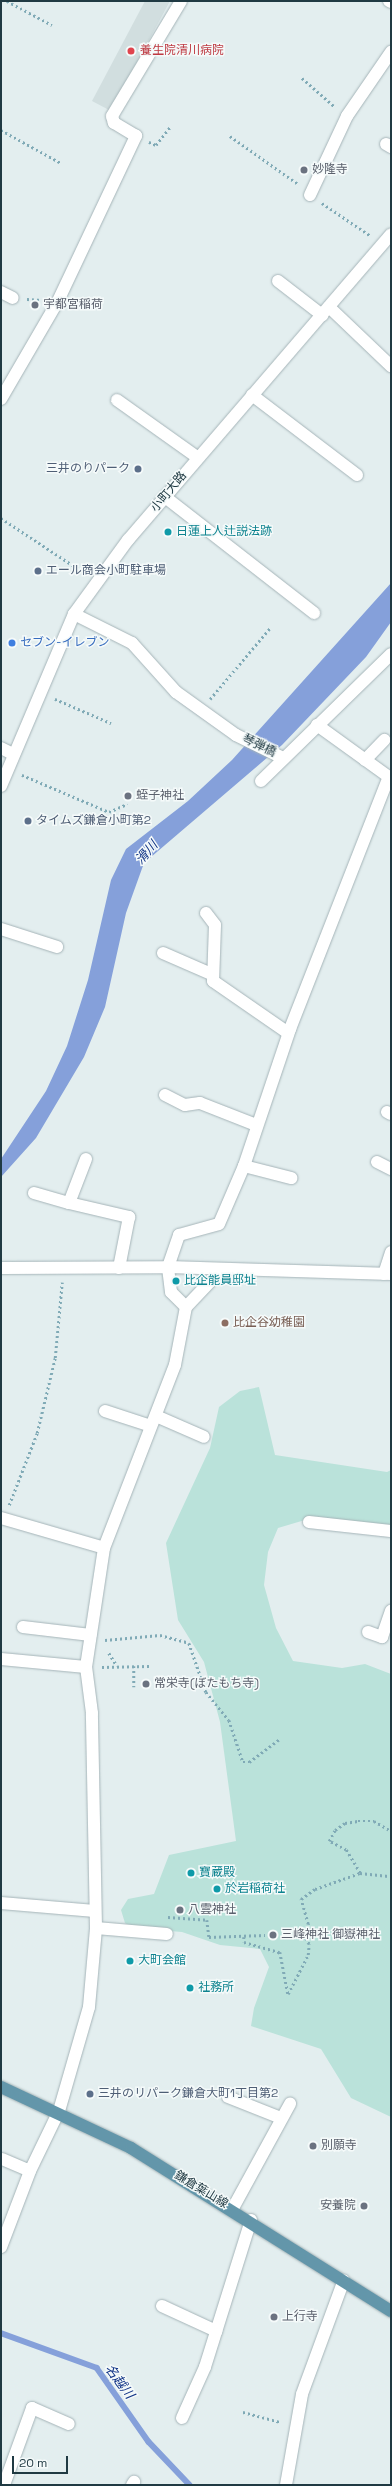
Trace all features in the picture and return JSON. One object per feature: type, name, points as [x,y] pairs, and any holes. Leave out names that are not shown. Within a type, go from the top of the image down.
[{"type":"main road","name":"鎌倉葉山線","points":[[1,2087],[59,2111],[132,2148],[232,2208],[391,2311]]},
{"type":"street","points":[[1,399],[58,301],[136,136],[114,123],[112,116],[181,1]]},
{"type":"street","points":[[310,193],[347,116],[391,52]]},
{"type":"street","name":"小町大路","points":[[1,786],[12,754],[74,614],[197,457],[391,234]]},
{"type":"street","points":[[278,281],[325,311],[391,366]]},
{"type":"street","points":[[1,292],[13,298]]},
{"type":"street","points":[[252,395],[357,475]]},
{"type":"street","points":[[117,400],[197,457]]},
{"type":"street","points":[[165,497],[314,612]]},
{"type":"street","name":"琴弾橋","points":[[74,614],[132,643],[176,692],[236,736],[282,757]]},
{"type":"street","points":[[262,780],[282,757],[317,726],[391,654]]},
{"type":"street","points":[[186,1307],[172,1292],[168,1267],[179,1235],[219,1224],[244,1166],[256,1125],[288,1033],[389,777],[317,726]]},
{"type":"street","points":[[365,760],[384,740]]},
{"type":"street","points":[[1,748],[12,754]]},
{"type":"street","points":[[206,913],[215,925],[211,974],[213,981],[288,1033]]},
{"type":"street","points":[[1,929],[57,947]]},
{"type":"street","points":[[163,953],[211,974]]},
{"type":"street","points":[[165,1095],[185,1105],[200,1103],[256,1125]]},
{"type":"street","points":[[69,1202],[86,1159]]},
{"type":"street","points":[[377,1162],[391,1169]]},
{"type":"street","points":[[244,1166],[292,1178]]},
{"type":"street","points":[[34,1193],[129,1217],[119,1268]]},
{"type":"street","points":[[1,1268],[168,1267],[387,1274],[391,1252]]},
{"type":"street","points":[[1,2247],[6,2219],[59,2111],[89,2007],[96,1928],[92,1713],[86,1667],[104,1548],[174,1372],[186,1307],[222,1268]]},
{"type":"street","points":[[105,1411],[154,1421],[204,1436]]},
{"type":"street","points":[[3,1519],[104,1548]]},
{"type":"street","points":[[309,1522],[391,1531]]},
{"type":"street","points":[[368,1632],[382,1637],[391,1611]]},
{"type":"street","points":[[22,1627],[91,1637]]},
{"type":"street","points":[[1,1659],[86,1667]]},
{"type":"street","points":[[1,1904],[95,1911]]},
{"type":"street","points":[[96,1928],[167,1934]]},
{"type":"street","points":[[228,2097],[281,2118]]},
{"type":"street","points":[[232,2208],[290,2104]]},
{"type":"street","points":[[2,2159],[30,2171]]},
{"type":"street","points":[[182,2418],[216,2331],[251,2220]]},
{"type":"street","points":[[286,2485],[302,2394],[344,2280]]},
{"type":"street","points":[[162,2306],[216,2331]]},
{"type":"street","points":[[4,2485],[32,2408],[69,2424]]},
{"type":"path","points":[[7,1],[52,25]]},
{"type":"path","points":[[302,78],[312,90],[347,116]]},
{"type":"path","points":[[136,136],[156,146],[170,127]]},
{"type":"path","points":[[1,130],[62,163]]},
{"type":"path","points":[[230,136],[382,243]]},
{"type":"path","points":[[13,298],[58,301]]},
{"type":"path","points":[[1,518],[72,562],[97,583]]},
{"type":"path","points":[[201,710],[270,628]]},
{"type":"path","points":[[40,692],[112,723]]},
{"type":"path","points":[[7,768],[109,812],[127,804]]},
{"type":"path","points":[[3,1519],[37,1433],[55,1358],[63,1267]]},
{"type":"path","points":[[91,1637],[160,1635],[189,1643],[206,1692],[229,1720],[242,1762],[249,1762],[279,1739]]},
{"type":"path","points":[[109,1653],[117,1666]]},
{"type":"path","points":[[134,1666],[134,1687]]},
{"type":"path","points":[[86,1667],[149,1666]]},
{"type":"path","points":[[360,1873],[346,1850],[329,1841],[335,1830],[345,1823],[374,1821],[391,1831]]},
{"type":"path","points":[[265,1935],[244,1937],[244,1942],[280,1952],[288,1994],[308,1955],[309,1944],[301,1931],[309,1930],[301,1899],[315,1889],[360,1873],[391,1876]]},
{"type":"path","points":[[243,2412],[297,2427]]},
{"type":"shaded area","name":"養生院清川病院","points":[[145,1],[170,1],[111,111],[92,101]]},
{"type":"green space","points":[[259,1387],[275,1455],[387,1472],[391,1470],[391,1533],[315,1517],[278,1528],[268,1552],[264,1585],[276,1628],[293,1661],[342,1668],[365,1664],[391,1674],[391,2117],[351,2098],[321,2049],[251,2026],[254,2008],[269,1967],[260,1949],[220,1945],[182,1932],[133,1928],[125,1923],[121,1910],[128,1899],[154,1894],[169,1855],[236,1841],[220,1722],[204,1662],[178,1620],[166,1543],[210,1448],[219,1407],[240,1391]]},
{"type":"water","name":"滑川","points":[[391,583],[391,622],[366,657],[282,745],[144,863],[126,913],[105,1007],[84,1057],[36,1138],[1,1177],[1,1159],[46,1091],[67,1046],[88,980],[111,880],[126,849],[188,801],[232,760]]},
{"type":"waterway","name":"名越川","points":[[1,2333],[97,2368],[149,2442],[190,2485]]},
{"type":"place","name":"養生院清川病院","points":[[131,51]]},
{"type":"place","name":"妙隆寺","points":[[304,170]]},
{"type":"place","name":"宇都宮稲荷","points":[[35,305]]},
{"type":"place","name":"三井のりパーク","points":[[138,469]]},
{"type":"place","name":"日蓮上人辻説法跡","points":[[168,532]]},
{"type":"place","name":"エール商会小町駐車場","points":[[38,571]]},
{"type":"place","name":"セブン-イレブン","points":[[12,643]]},
{"type":"place","name":"蛭子神社","points":[[128,796]]},
{"type":"place","name":"タイムズ鎌倉小町第2","points":[[28,821]]},
{"type":"place","name":"比企能員邸址","points":[[176,1281]]},
{"type":"place","name":"比企谷幼稚園","points":[[225,1323]]},
{"type":"place","name":"常栄寺(ぼたもち寺)","points":[[146,1684]]},
{"type":"place","name":"寶蔵殿","points":[[191,1873]]},
{"type":"place","name":"於岩稲荷社","points":[[217,1889]]},
{"type":"place","name":"八雲神社","points":[[180,1910]]},
{"type":"place","name":"三峰神社 御嶽神社","points":[[273,1935]]},
{"type":"place","name":"大町会館","points":[[130,1961]]},
{"type":"place","name":"社務所","points":[[190,1988]]},
{"type":"place","name":"三井のリパーク鎌倉大町1丁目第2","points":[[90,2094]]},
{"type":"place","name":"別願寺","points":[[313,2146]]},
{"type":"place","name":"安養院","points":[[364,2206]]},
{"type":"place","name":"上行寺","points":[[274,2317]]}]
